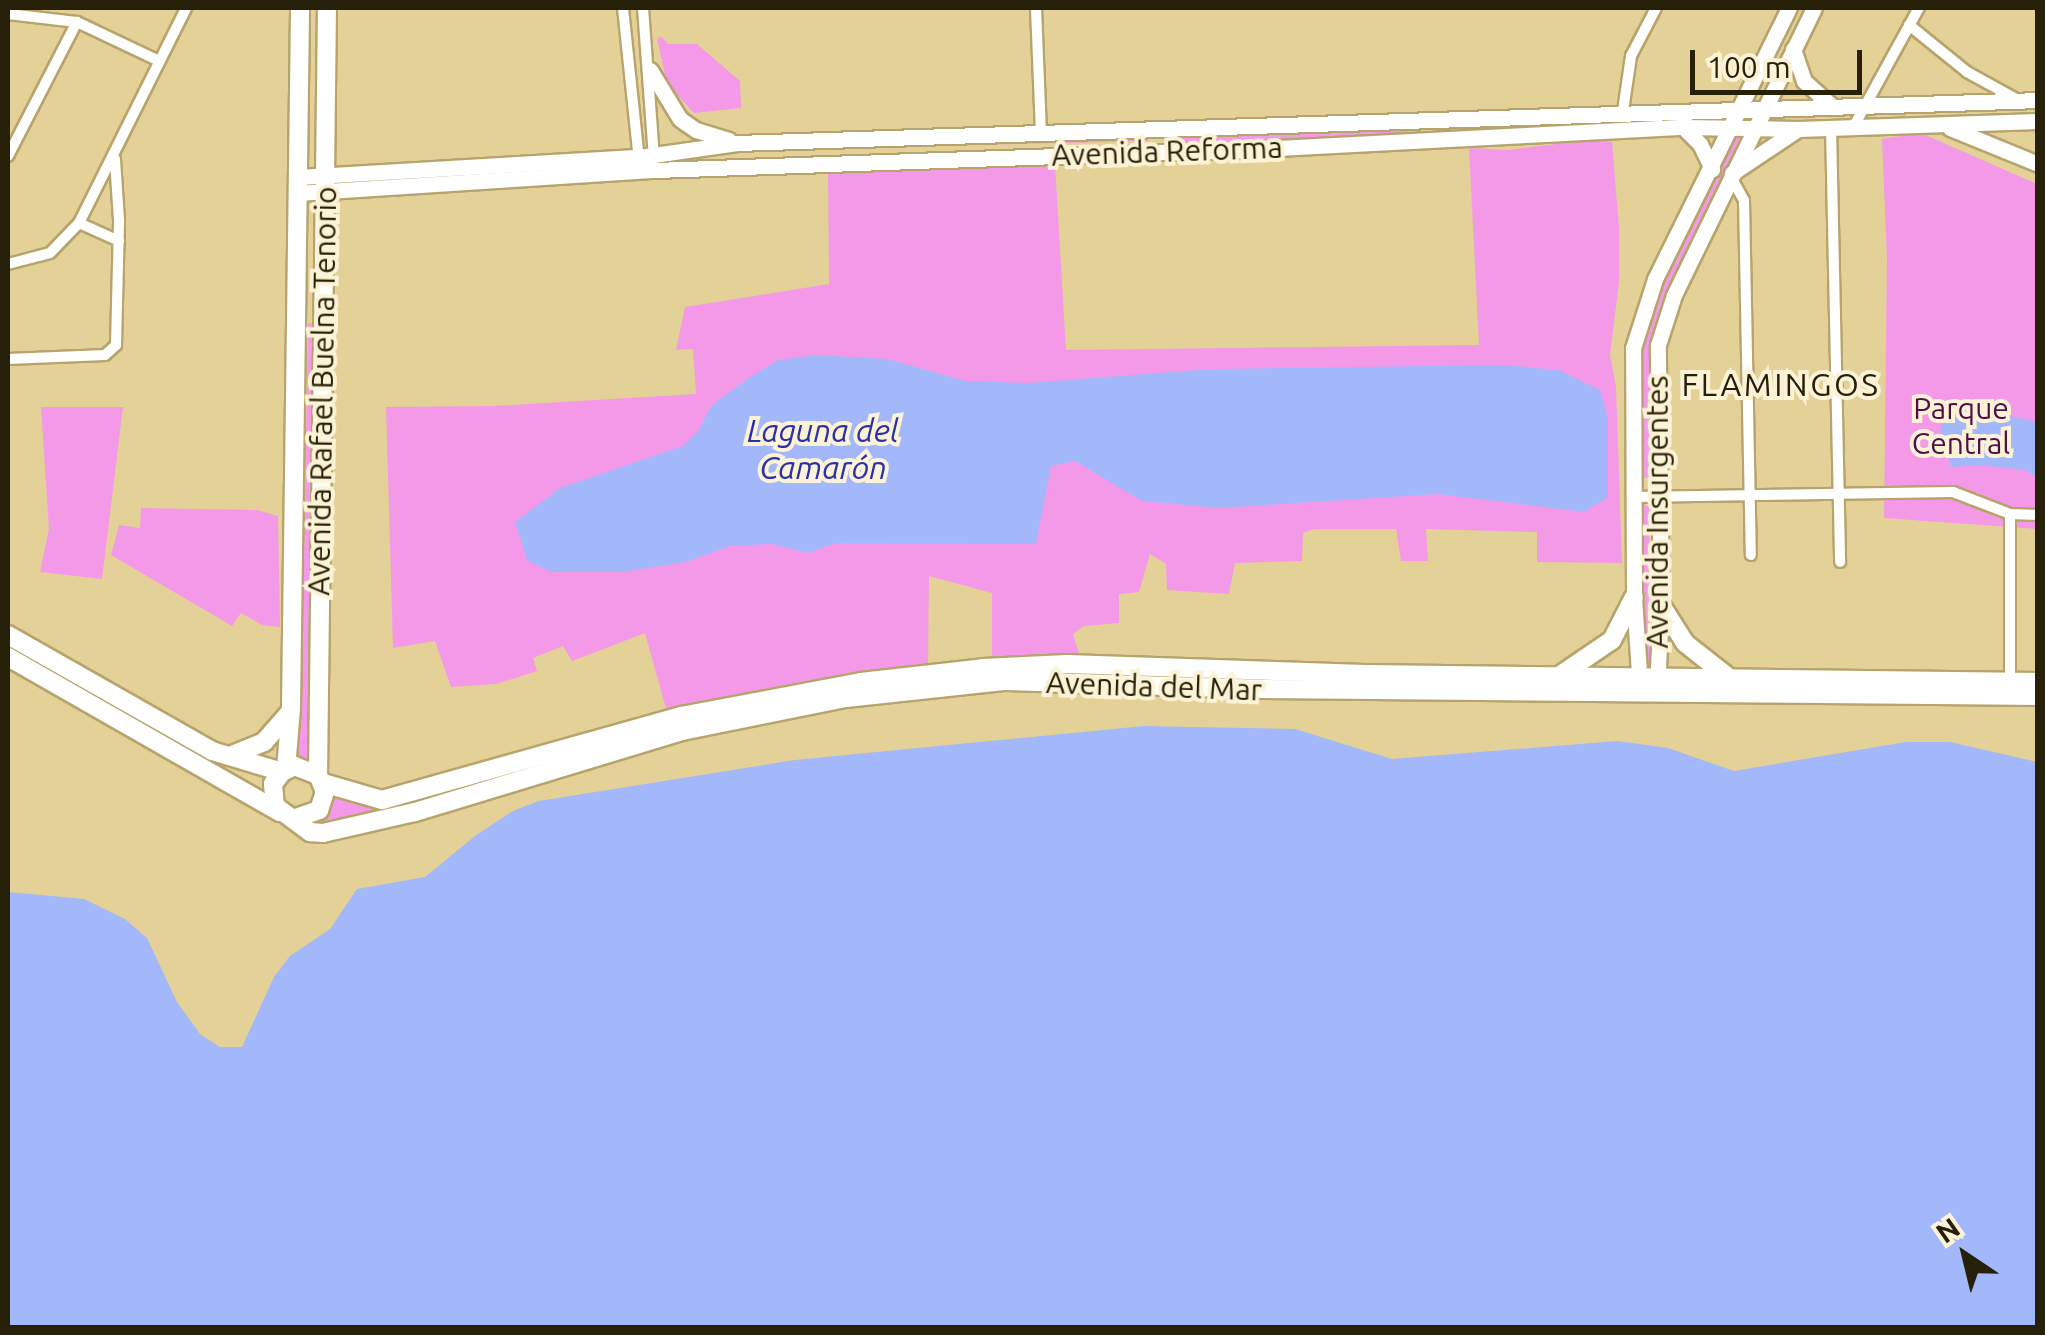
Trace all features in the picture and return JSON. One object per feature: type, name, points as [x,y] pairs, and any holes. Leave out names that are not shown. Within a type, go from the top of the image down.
[{"type":"main road","name":"Avenida Rafael Buelna Tenorio","points":[[284,770],[291,708],[300,8]]},
{"type":"main road","name":"Avenida Rafael Buelna Tenorio","points":[[321,779],[327,8]]},
{"type":"main road","name":"Avenida Insurgentes","points":[[1648,685],[1634,597],[1632,366],[1639,323],[1655,278],[1712,170],[1789,8]]},
{"type":"main road","name":"Avenida Insurgentes","points":[[1648,685],[1661,605],[1658,344],[1674,295],[1814,8]]},
{"type":"main road","points":[[1793,49],[1804,81],[1831,105]]},
{"type":"main road","points":[[650,70],[680,119],[696,130],[737,143]]},
{"type":"main road","name":"Avenida Reforma","points":[[647,163],[737,143],[2038,100]]},
{"type":"main road","points":[[1585,134],[1588,112]]},
{"type":"main road","points":[[1470,117],[1472,138]]},
{"type":"main road","name":"Avenida Reforma","points":[[297,185],[647,163],[1683,128],[1753,130],[2038,121]]},
{"type":"main road","points":[[1942,124],[2038,164]]},
{"type":"main road","points":[[1683,128],[1700,144],[1712,170]]},
{"type":"main road","points":[[1732,175],[1798,129]]},
{"type":"main road","points":[[1562,674],[1612,640],[1634,597]]},
{"type":"main road","points":[[1661,605],[1686,642],[1729,677]]},
{"type":"main road","points":[[8,635],[228,756],[284,770],[304,767],[321,779],[318,810],[287,815],[272,791],[284,770]]},
{"type":"main road","name":"Avenida del Mar","points":[[8,657],[315,833],[342,829],[682,731],[792,707],[909,690],[1006,682],[2010,688],[2038,682]]},
{"type":"main road","name":"Avenida del Mar","points":[[321,779],[358,797],[382,800],[681,716],[862,682],[984,668],[1067,664],[1366,674],[1562,674],[1648,685],[1729,677],[2010,688],[2038,696]]},
{"type":"main road","points":[[228,756],[246,753],[264,742],[291,708]]},
{"type":"street","points":[[8,264],[50,253],[80,224],[186,8]]},
{"type":"street","points":[[623,8],[647,163]]},
{"type":"street","points":[[643,8],[650,70],[647,163]]},
{"type":"street","points":[[1036,8],[1041,133]]},
{"type":"street","points":[[1623,111],[1631,56],[1656,8]]},
{"type":"street","points":[[1854,126],[1919,8]]},
{"type":"street","points":[[8,14],[77,22],[159,61]]},
{"type":"street","points":[[8,156],[77,22]]},
{"type":"street","points":[[1909,25],[1967,72],[2019,100]]},
{"type":"street","points":[[1831,128],[1840,562]]},
{"type":"street","points":[[8,359],[112,352],[119,240],[114,157]]},
{"type":"street","points":[[1732,175],[1744,200],[1751,555]]},
{"type":"street","points":[[80,224],[119,240]]},
{"type":"street","points":[[1633,498],[1952,492],[2010,514],[2038,515]]},
{"type":"street","points":[[2010,514],[2010,688]]},
{"type":"green space","points":[[662,37],[668,44],[697,44],[740,81],[741,108],[694,113],[667,84],[657,38]]},
{"type":"green space","points":[[1454,123],[1391,135],[1164,146],[1164,138]]},
{"type":"green space","points":[[1735,127],[1745,128],[1670,283],[1654,340],[1653,477],[1645,478],[1638,476],[1643,341],[1660,285]]},
{"type":"green space","name":"Parque Central","points":[[1921,133],[2037,184],[2037,529],[1884,518],[1887,258],[1882,139]]},
{"type":"green space","points":[[1149,134],[1148,141],[842,148],[843,143]]},
{"type":"green space","points":[[1597,139],[1612,142],[1619,228],[1619,282],[1610,355],[1616,387],[1622,563],[1537,562],[1537,532],[1426,529],[1428,561],[1401,561],[1396,529],[1314,529],[1303,533],[1302,561],[1235,563],[1229,594],[1167,590],[1166,564],[1150,554],[1139,592],[1119,594],[1119,623],[1084,626],[1073,634],[1081,660],[992,663],[992,593],[929,576],[928,668],[667,712],[645,633],[572,661],[563,646],[533,658],[537,671],[496,684],[451,687],[435,641],[393,648],[386,407],[494,406],[696,394],[693,349],[676,350],[685,307],[829,284],[828,173],[1055,164],[1066,350],[1479,345],[1469,148],[1508,150]]},
{"type":"green space","points":[[308,323],[313,324],[312,765],[290,764],[303,613]]},
{"type":"green space","points":[[41,407],[123,407],[102,579],[40,572],[49,529]]},
{"type":"green space","points":[[1644,504],[1649,507],[1650,664],[1642,662],[1638,508]]},
{"type":"green space","points":[[141,508],[257,510],[278,516],[280,627],[262,625],[241,613],[232,626],[111,555],[119,525],[140,528]]},
{"type":"green space","points":[[493,774],[501,777],[358,821],[308,827],[334,796],[367,805]]},
{"type":"water","name":"Laguna del Camarón","points":[[818,355],[887,359],[966,381],[1029,383],[1210,369],[1503,365],[1559,370],[1600,390],[1608,419],[1608,497],[1584,512],[1438,494],[1219,508],[1142,501],[1075,461],[1051,466],[1036,544],[836,543],[809,553],[771,544],[730,546],[686,562],[623,572],[551,572],[527,560],[515,522],[560,488],[683,446],[699,430],[711,406],[747,379],[778,360]]},
{"type":"water","points":[[1973,403],[1980,410],[2037,422],[2037,477],[2025,470],[1980,465],[1951,467],[1940,429],[1949,415]]},
{"type":"water","points":[[1144,726],[1295,729],[1392,759],[1618,741],[1668,748],[1734,771],[1906,742],[1950,742],[2037,762],[2037,1327],[8,1327],[8,892],[84,899],[125,919],[147,938],[177,1002],[200,1034],[220,1047],[242,1047],[274,977],[290,956],[330,929],[357,889],[425,877],[475,836],[513,811],[539,801],[795,760]]},
{"type":"district","name":"FLAMINGOS","points":[[1781,384]]}]
